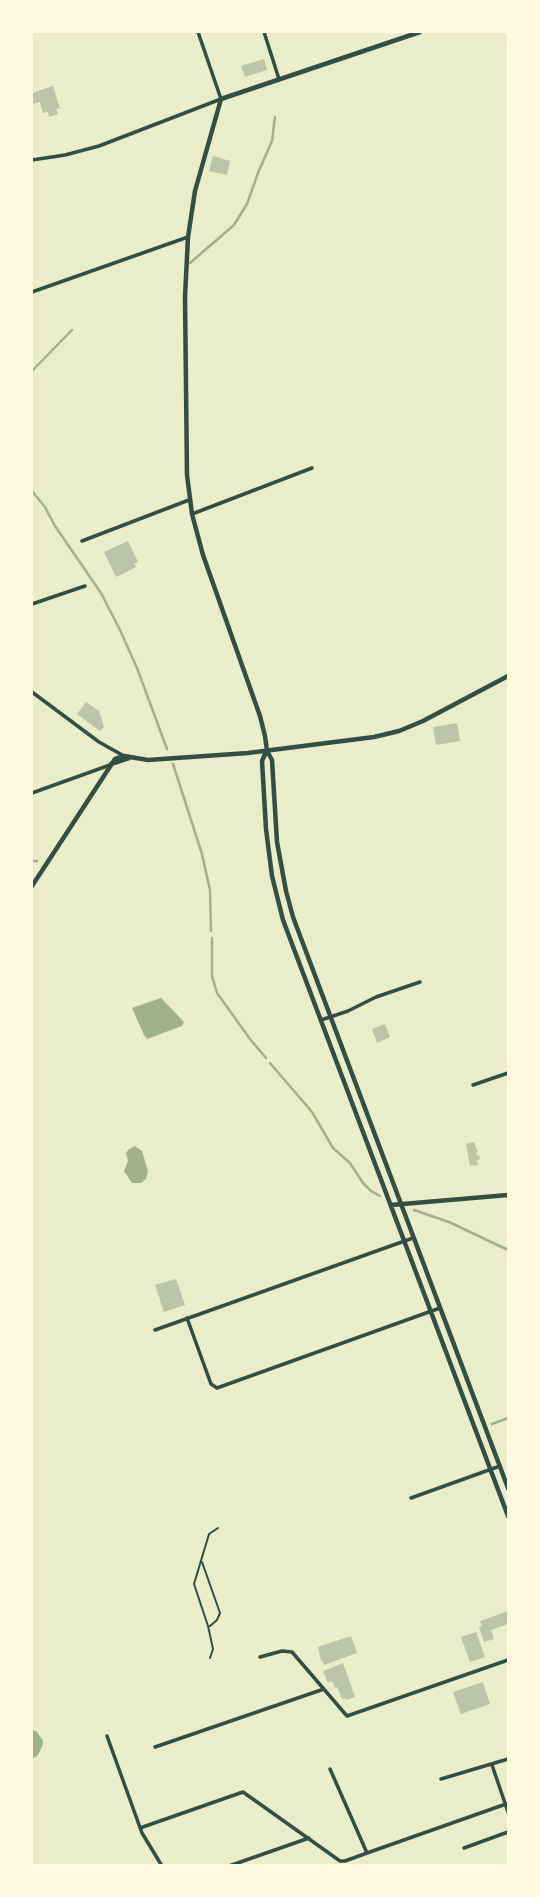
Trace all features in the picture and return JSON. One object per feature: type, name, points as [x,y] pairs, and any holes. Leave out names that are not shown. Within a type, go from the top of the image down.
[{"type":"street","points":[[198,32],[221,99],[195,191],[188,237],[185,297],[189,500],[203,555],[260,716],[267,751],[272,760],[275,829],[293,917],[509,1488]]},
{"type":"street","points":[[264,32],[279,79]]},
{"type":"street","points":[[32,160],[92,148],[221,99],[419,32]]},
{"type":"street","points":[[32,292],[188,237]]},
{"type":"street","points":[[192,514],[312,468]]},
{"type":"street","points":[[82,541],[189,500]]},
{"type":"street","points":[[32,604],[85,586]]},
{"type":"street","points":[[32,692],[99,742],[124,756],[148,760],[346,742],[399,731],[509,676]]},
{"type":"street","points":[[267,751],[262,761],[266,829],[272,876],[283,920],[509,1516]]},
{"type":"street","points":[[32,886],[110,765],[124,756]]},
{"type":"street","points":[[32,793],[131,758]]},
{"type":"street","points":[[283,920],[293,917]]},
{"type":"street","points":[[321,1020],[419,982]]},
{"type":"street","points":[[472,1085],[509,1073]]},
{"type":"street","points":[[360,1123],[369,1119]]},
{"type":"street","points":[[391,1205],[509,1195]]},
{"type":"street","points":[[155,1330],[414,1238]]},
{"type":"street","points":[[187,1318],[211,1384],[220,1388],[440,1308]]},
{"type":"street","points":[[411,1498],[500,1466]]},
{"type":"street","points":[[260,1657],[282,1651],[292,1652],[347,1716],[509,1660]]},
{"type":"street","points":[[155,1747],[324,1689]]},
{"type":"street","points":[[107,1736],[140,1828],[162,1866]]},
{"type":"street","points":[[441,1779],[509,1759]]},
{"type":"street","points":[[492,1765],[509,1812]]},
{"type":"street","points":[[330,1769],[367,1853]]},
{"type":"street","points":[[140,1828],[243,1792],[342,1861],[506,1804]]},
{"type":"street","points":[[464,1848],[509,1832]]},
{"type":"street","points":[[229,1866],[309,1838]]},
{"type":"path","points":[[209,1658],[213,1649],[194,1584],[209,1534],[218,1528]]},
{"type":"path","points":[[201,1561],[220,1613],[212,1625],[208,1626]]},
{"type":"shaded area","points":[[161,998],[184,1022],[182,1026],[147,1039],[132,1008]]},
{"type":"shaded area","points":[[135,1146],[142,1151],[148,1171],[146,1179],[141,1183],[132,1183],[124,1171],[128,1161],[126,1153]]},
{"type":"building","points":[[264,59],[267,70],[245,77],[241,66]]},
{"type":"building","points":[[53,86],[60,108],[56,109],[58,114],[49,117],[48,112],[43,113],[40,102],[33,104],[32,93]]},
{"type":"building","points":[[213,156],[230,161],[227,175],[209,171]]},
{"type":"building","points":[[128,541],[138,562],[134,564],[136,567],[116,577],[104,552]]},
{"type":"building","points":[[86,702],[99,711],[104,727],[100,731],[77,714]]},
{"type":"building","points":[[457,723],[460,741],[436,745],[433,727]]},
{"type":"building","points":[[385,1024],[390,1037],[377,1043],[372,1029]]},
{"type":"building","points":[[474,1142],[480,1159],[477,1160],[478,1165],[470,1166],[466,1144]]},
{"type":"building","points":[[176,1279],[185,1305],[164,1312],[155,1285]]},
{"type":"building","points":[[508,1611],[508,1624],[491,1630],[494,1639],[484,1642],[479,1627],[482,1626],[480,1621]]},
{"type":"building","points":[[476,1632],[485,1657],[470,1662],[461,1637]]},
{"type":"building","points":[[351,1636],[357,1653],[324,1665],[318,1647]]},
{"type":"building","points":[[343,1663],[355,1697],[346,1700],[342,1699],[332,1681],[328,1683],[323,1671]]},
{"type":"building","points":[[483,1682],[490,1704],[461,1714],[453,1692]]},
{"type":"waterway","points":[[190,263],[234,225],[247,204],[272,141],[275,117]]},
{"type":"waterway","points":[[32,371],[72,330]]},
{"type":"waterway","points":[[32,491],[101,593],[137,668],[167,749]]},
{"type":"waterway","points":[[173,764],[202,854],[210,890],[211,931]]},
{"type":"waterway","points":[[32,861],[37,861]]},
{"type":"waterway","points":[[212,938],[212,976],[217,993],[266,1058]]},
{"type":"waterway","points":[[270,1063],[312,1112],[333,1148],[350,1163],[363,1183],[380,1196]]},
{"type":"waterway","points":[[414,1210],[449,1222],[508,1250]]},
{"type":"waterway","points":[[492,1424],[508,1418]]},
{"type":"waterway","points":[[32,1737],[36,1743],[32,1751]]}]
